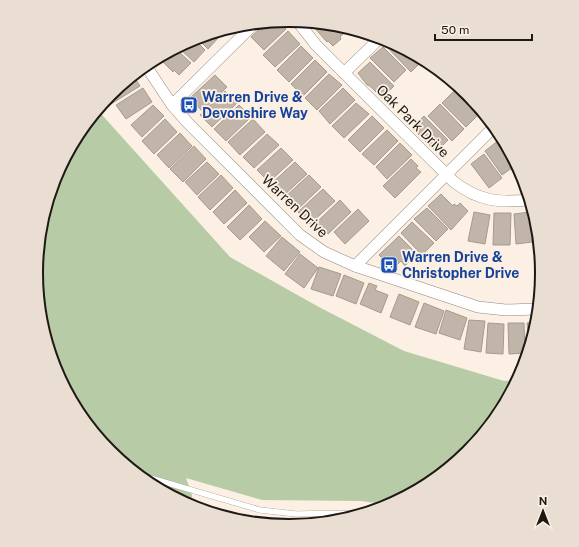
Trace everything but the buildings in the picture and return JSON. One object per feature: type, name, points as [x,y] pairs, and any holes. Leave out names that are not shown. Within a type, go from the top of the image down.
[{"type":"street","name":"Oak Park Drive","points":[[303,28],[316,45],[446,175],[462,188],[478,197],[499,201],[525,200]]},
{"type":"street","points":[[172,106],[247,31]]},
{"type":"street","points":[[344,73],[375,43]]},
{"type":"street","name":"Warren Drive","points":[[149,71],[172,106],[188,123],[300,235],[324,252],[355,266],[478,307],[506,310],[533,309]]},
{"type":"street","points":[[355,266],[490,131]]},
{"type":"lane","points":[[157,481],[260,510],[296,514],[350,513]]},
{"type":"green space","points":[[102,114],[230,257],[317,306],[404,351],[504,381],[512,380],[485,424],[464,448],[440,469],[413,487],[399,495],[378,503],[361,501],[262,500],[186,478],[192,495],[192,500],[180,495],[139,469],[104,436],[94,424],[68,383],[51,337],[45,306],[43,274],[45,241],[51,210],[68,164],[94,123]]},
{"type":"place","name":"Warren Drive & Devonshire Way","points":[[189,105]]},
{"type":"place","name":"Warren Drive & Christopher Drive","points":[[389,265]]}]
